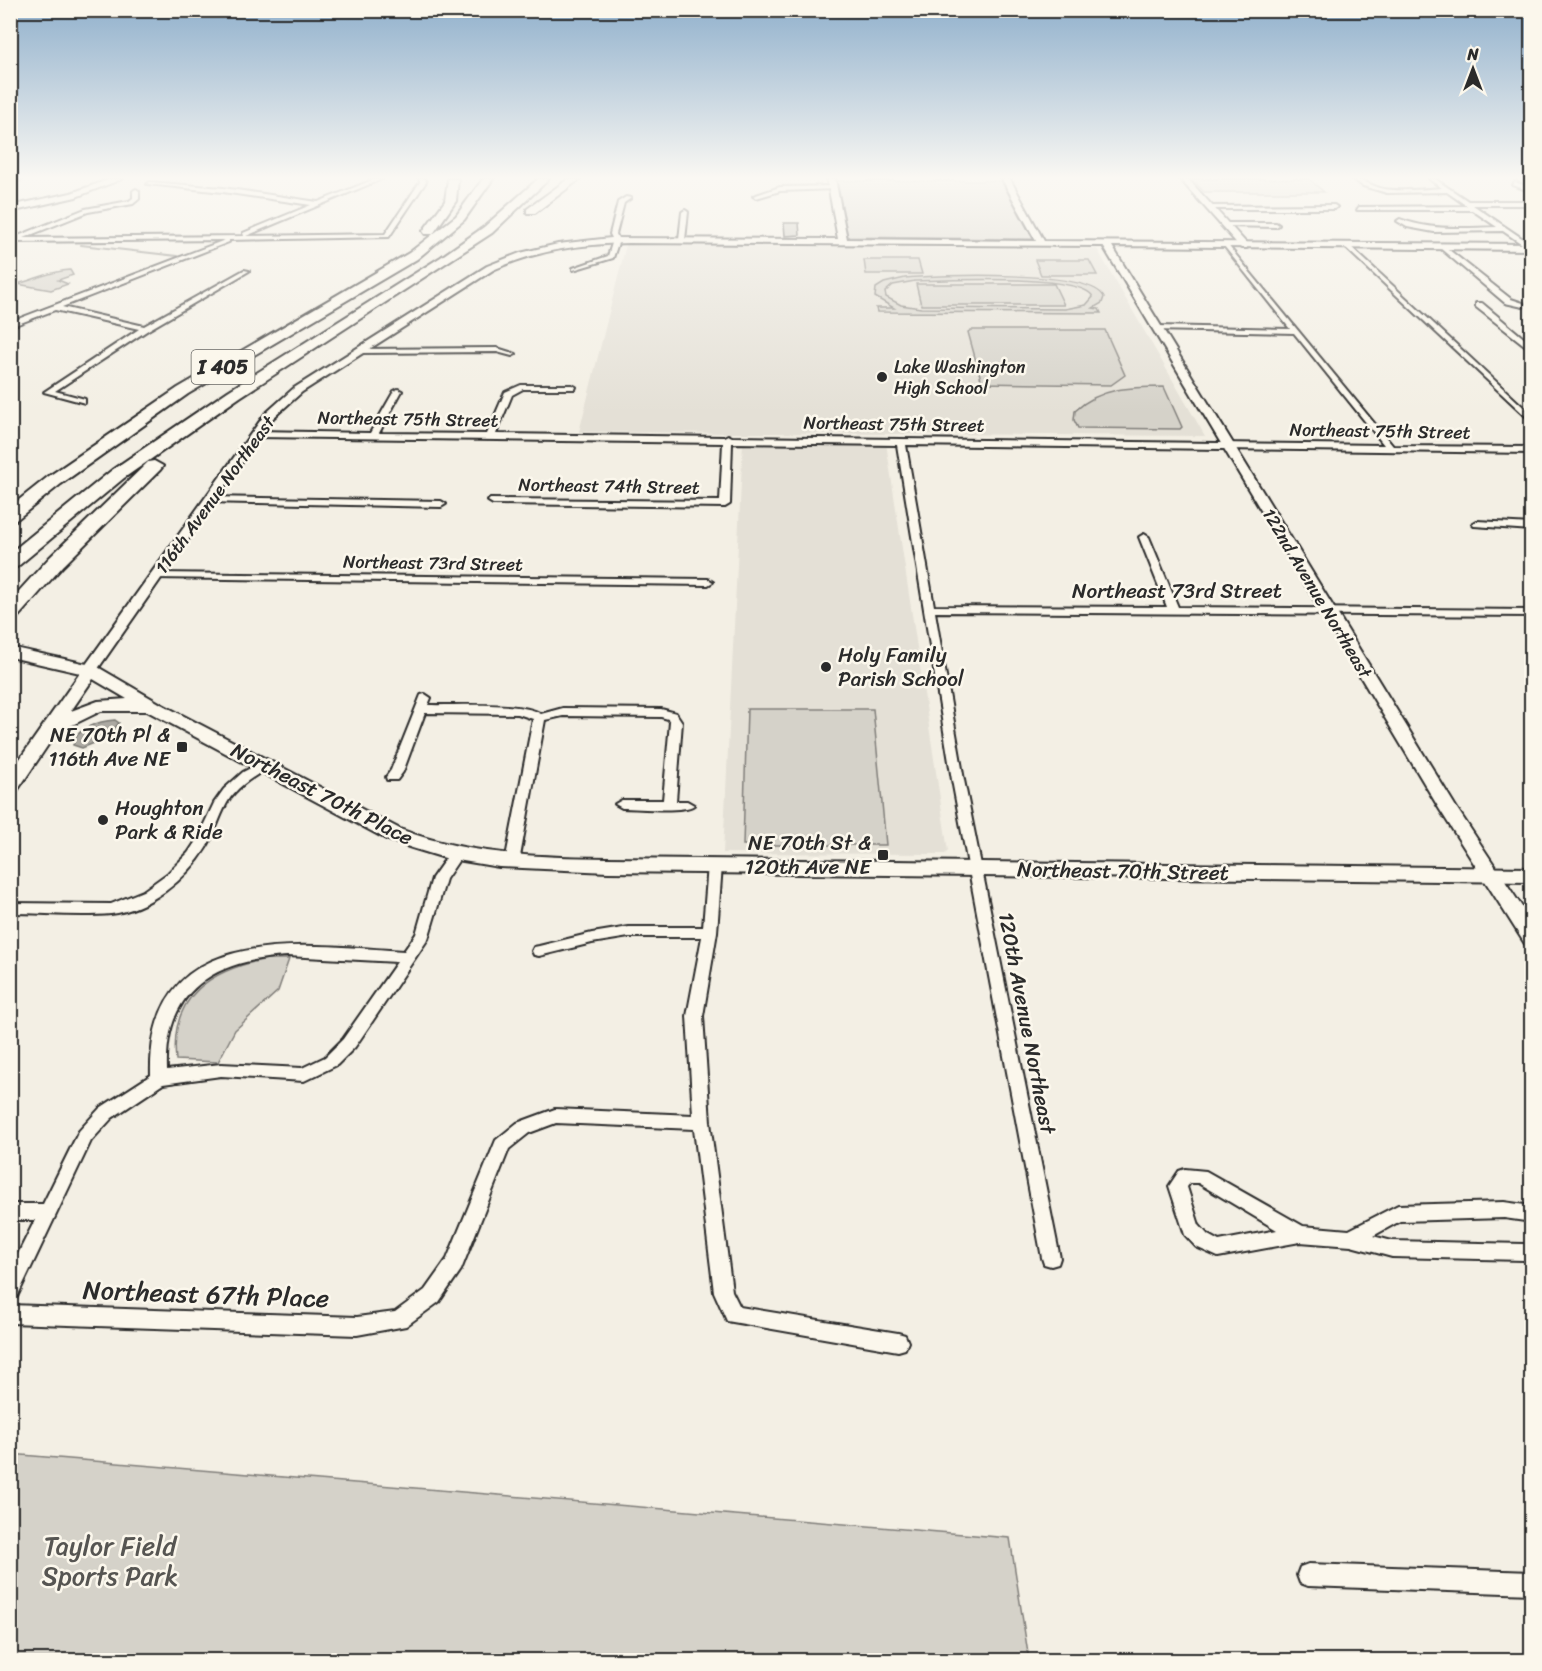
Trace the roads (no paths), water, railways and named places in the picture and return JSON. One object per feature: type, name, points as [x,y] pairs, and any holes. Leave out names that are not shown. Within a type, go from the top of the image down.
[{"type":"highway","points":[[356,289],[363,278],[396,257]]},
{"type":"highway","name":"I 405","points":[[10,516],[55,480],[183,391],[411,257]]},
{"type":"highway","name":"I 405","points":[[10,563],[118,474],[234,394],[446,257]]},
{"type":"highway","points":[[350,318],[376,308],[467,257]]},
{"type":"highway","points":[[10,614],[56,562],[133,484],[230,404],[234,394]]},
{"type":"highway","points":[[10,499],[55,480]]},
{"type":"main road","name":"Northeast 70th Place","points":[[16,653],[90,670],[155,708],[393,834],[456,854],[512,862],[716,866]]},
{"type":"main road","name":"116th Avenue Northeast","points":[[10,787],[90,670]]},
{"type":"main road","points":[[45,737],[83,710],[116,702],[155,708]]},
{"type":"main road","name":"Northeast 70th Street","points":[[716,866],[1532,875]]},
{"type":"street","points":[[10,325],[187,257]]},
{"type":"street","name":"116th Avenue Northeast","points":[[90,670],[256,434],[285,400],[490,268],[517,257]]},
{"type":"street","points":[[575,269],[607,257]]},
{"type":"street","name":"122nd Avenue Northeast","points":[[1114,257],[1449,810],[1532,939]]},
{"type":"street","points":[[1236,257],[1389,446]]},
{"type":"street","points":[[1358,257],[1532,420]]},
{"type":"street","points":[[1454,257],[1508,301],[1520,305]]},
{"type":"street","points":[[82,401],[48,392],[146,328],[246,271]]},
{"type":"street","points":[[1479,305],[1532,349]]},
{"type":"street","points":[[56,308],[146,328]]},
{"type":"street","points":[[1157,328],[1295,331]]},
{"type":"street","points":[[358,351],[496,350],[512,354]]},
{"type":"street","points":[[491,436],[505,397],[521,387],[572,387]]},
{"type":"street","points":[[373,435],[398,392]]},
{"type":"street","name":"Northeast 75th Street","points":[[256,434],[1389,446],[1532,450]]},
{"type":"street","name":"Northeast 74th Street","points":[[493,501],[725,504],[728,438]]},
{"type":"street","name":"120th Avenue Northeast","points":[[901,441],[958,780],[1050,1258]]},
{"type":"street","points":[[209,500],[441,504]]},
{"type":"street","points":[[1476,524],[1532,526]]},
{"type":"street","points":[[1144,537],[1174,611]]},
{"type":"street","name":"Northeast 73rd Street","points":[[157,576],[708,582]]},
{"type":"street","name":"Northeast 73rd Street","points":[[930,609],[1532,613]]},
{"type":"street","points":[[392,777],[397,772],[422,704],[518,710],[532,713],[539,718],[564,712],[661,713],[672,716],[676,722],[669,805]]},
{"type":"street","points":[[512,862],[539,718]]},
{"type":"street","points":[[10,908],[111,909],[126,907],[144,898],[193,856],[220,803],[232,787],[264,765]]},
{"type":"street","points":[[622,804],[687,805]]},
{"type":"street","points":[[10,1291],[85,1136],[106,1113],[159,1078],[221,1070],[304,1075],[331,1061],[349,1043],[423,935],[440,878],[456,854]]},
{"type":"street","points":[[716,866],[710,932],[695,1016],[702,1122],[723,1292],[734,1316],[898,1342]]},
{"type":"street","points":[[539,951],[629,932],[710,932]]},
{"type":"street","points":[[159,1078],[158,1042],[168,1012],[181,991],[198,975],[226,960],[272,951],[406,957]]},
{"type":"street","name":"Northeast 67th Place","points":[[10,1314],[357,1326],[399,1320],[432,1296],[454,1264],[502,1145],[523,1128],[555,1116],[702,1122]]},
{"type":"street","points":[[1300,1234],[1200,1176],[1185,1176],[1178,1186],[1191,1230],[1202,1241],[1218,1249],[1300,1234],[1351,1238],[1392,1249],[1524,1252],[1532,1249]]},
{"type":"street","points":[[1351,1238],[1398,1213],[1504,1210],[1532,1214]]},
{"type":"street","points":[[10,1212],[48,1212]]},
{"type":"street","points":[[1308,1575],[1532,1583]]},
{"type":"place","name":"Lake Washington High School","points":[[882,377]]},
{"type":"place","name":"Holy Family Parish School","points":[[826,667]]},
{"type":"place","name":"NE 70th Pl & 116th Ave NE","points":[[182,747]]},
{"type":"place","name":"Houghton Park & Ride","points":[[103,820]]},
{"type":"place","name":"NE 70th St & 120th Ave NE","points":[[883,855]]},
{"type":"park label","name":"Taylor Field Sports Park","points":[[110,1561]]}]
